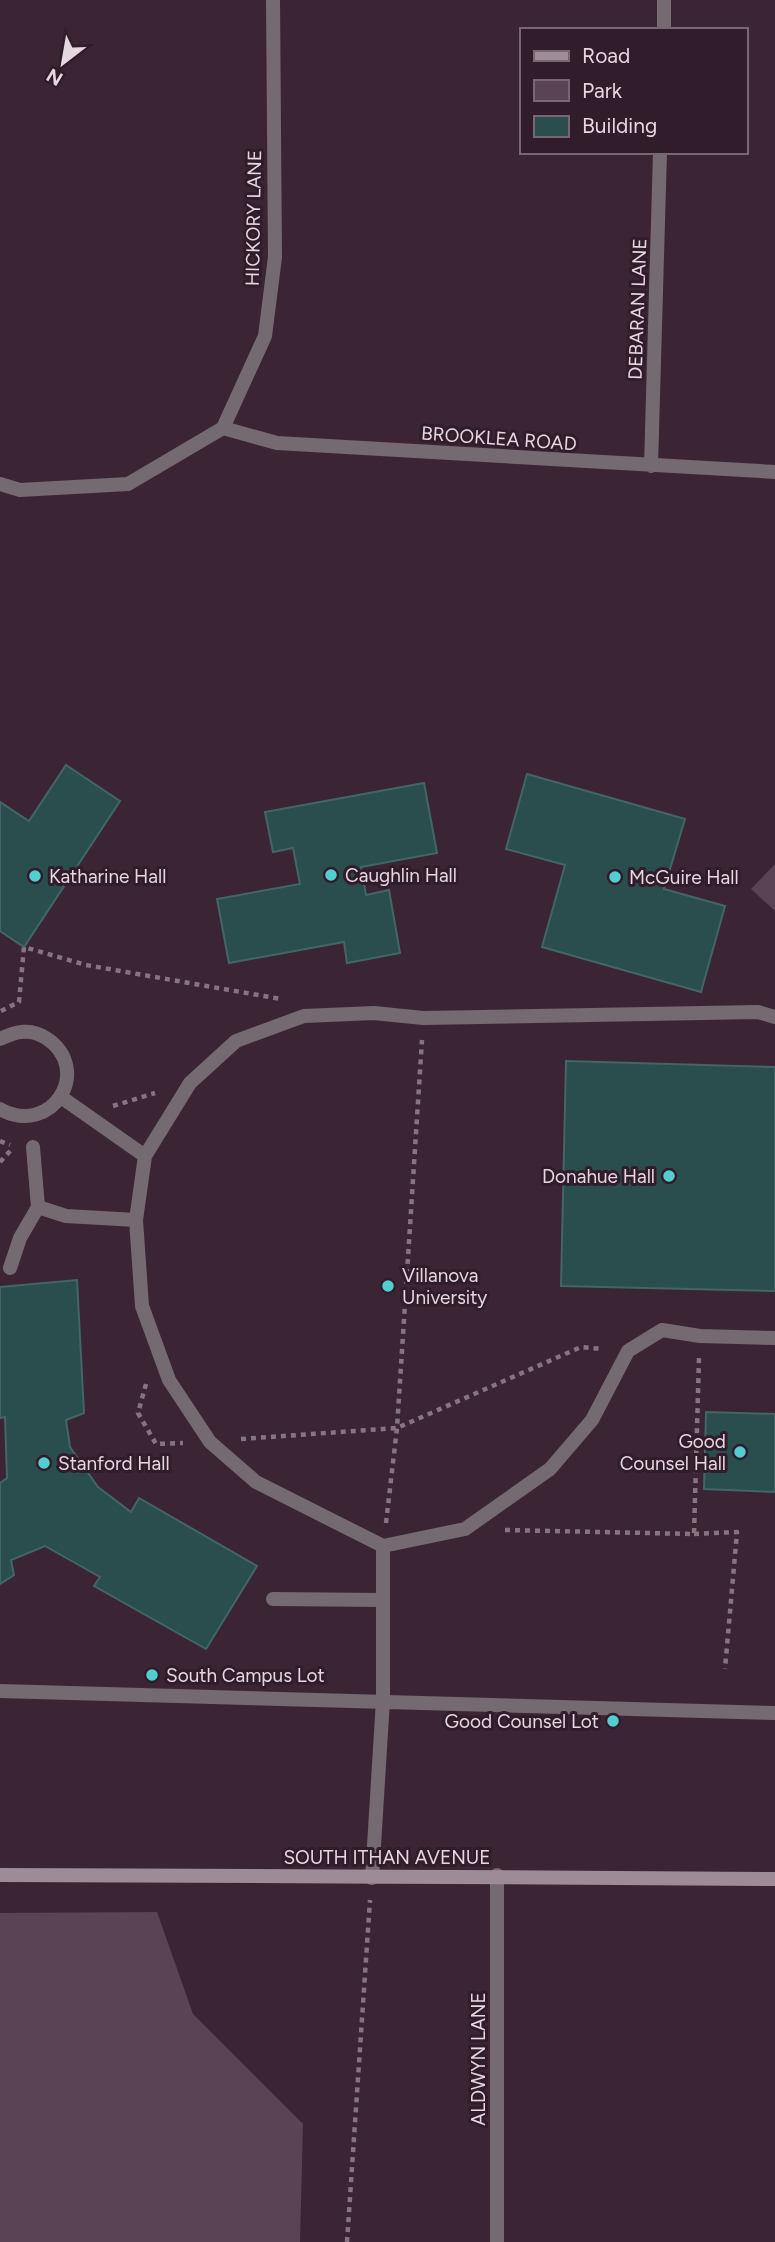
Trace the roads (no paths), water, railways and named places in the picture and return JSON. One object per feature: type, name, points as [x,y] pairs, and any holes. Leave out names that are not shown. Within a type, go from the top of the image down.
[{"type":"street","name":"HICKORY LANE","points":[[223,428],[265,336],[275,257],[273,0]]},
{"type":"street","points":[[663,28],[664,0]]},
{"type":"street","name":"DEBARAN LANE","points":[[652,466],[660,154]]},
{"type":"street","name":"BROOKLEA ROAD","points":[[223,428],[278,443],[775,472]]},
{"type":"street","points":[[0,484],[20,491],[128,484],[223,428]]},
{"type":"street","points":[[775,1017],[758,1013],[423,1018],[374,1013],[304,1016],[236,1041],[190,1083],[145,1156],[136,1220],[142,1306],[169,1380],[210,1442],[256,1482],[383,1546],[464,1529],[550,1469],[592,1420],[628,1351],[662,1330],[700,1336],[775,1338]]},
{"type":"street","points":[[0,1039],[13,1033],[28,1031],[42,1035],[54,1043],[63,1055],[67,1069],[66,1084],[61,1097],[52,1108],[40,1115],[13,1116],[0,1110]]},
{"type":"street","points":[[61,1097],[145,1156]]},
{"type":"street","points":[[9,1268],[20,1238],[38,1207],[33,1147]]},
{"type":"street","points":[[38,1207],[66,1216],[136,1220]]},
{"type":"street","points":[[372,1878],[383,1700],[383,1546]]},
{"type":"street","points":[[273,1599],[383,1600]]},
{"type":"street","points":[[0,1691],[775,1713]]},
{"type":"street","name":"SOUTH ITHAN AVENUE","points":[[0,1875],[372,1878],[497,1875],[775,1879]]},
{"type":"street","name":"ALDWYN LANE","points":[[497,1875],[497,2242]]},
{"type":"place","name":"Caughlin Hall","points":[[331,875]]},
{"type":"place","name":"Katharine Hall","points":[[35,876]]},
{"type":"place","name":"McGuire Hall","points":[[615,877]]},
{"type":"place","name":"Donahue Hall","points":[[669,1176]]},
{"type":"place","name":"Villanova University","points":[[388,1286]]},
{"type":"place","name":"Good Counsel Hall","points":[[740,1452]]},
{"type":"place","name":"Stanford Hall","points":[[44,1463]]},
{"type":"place","name":"South Campus Lot","points":[[152,1675]]},
{"type":"place","name":"Good Counsel Lot","points":[[613,1721]]}]
